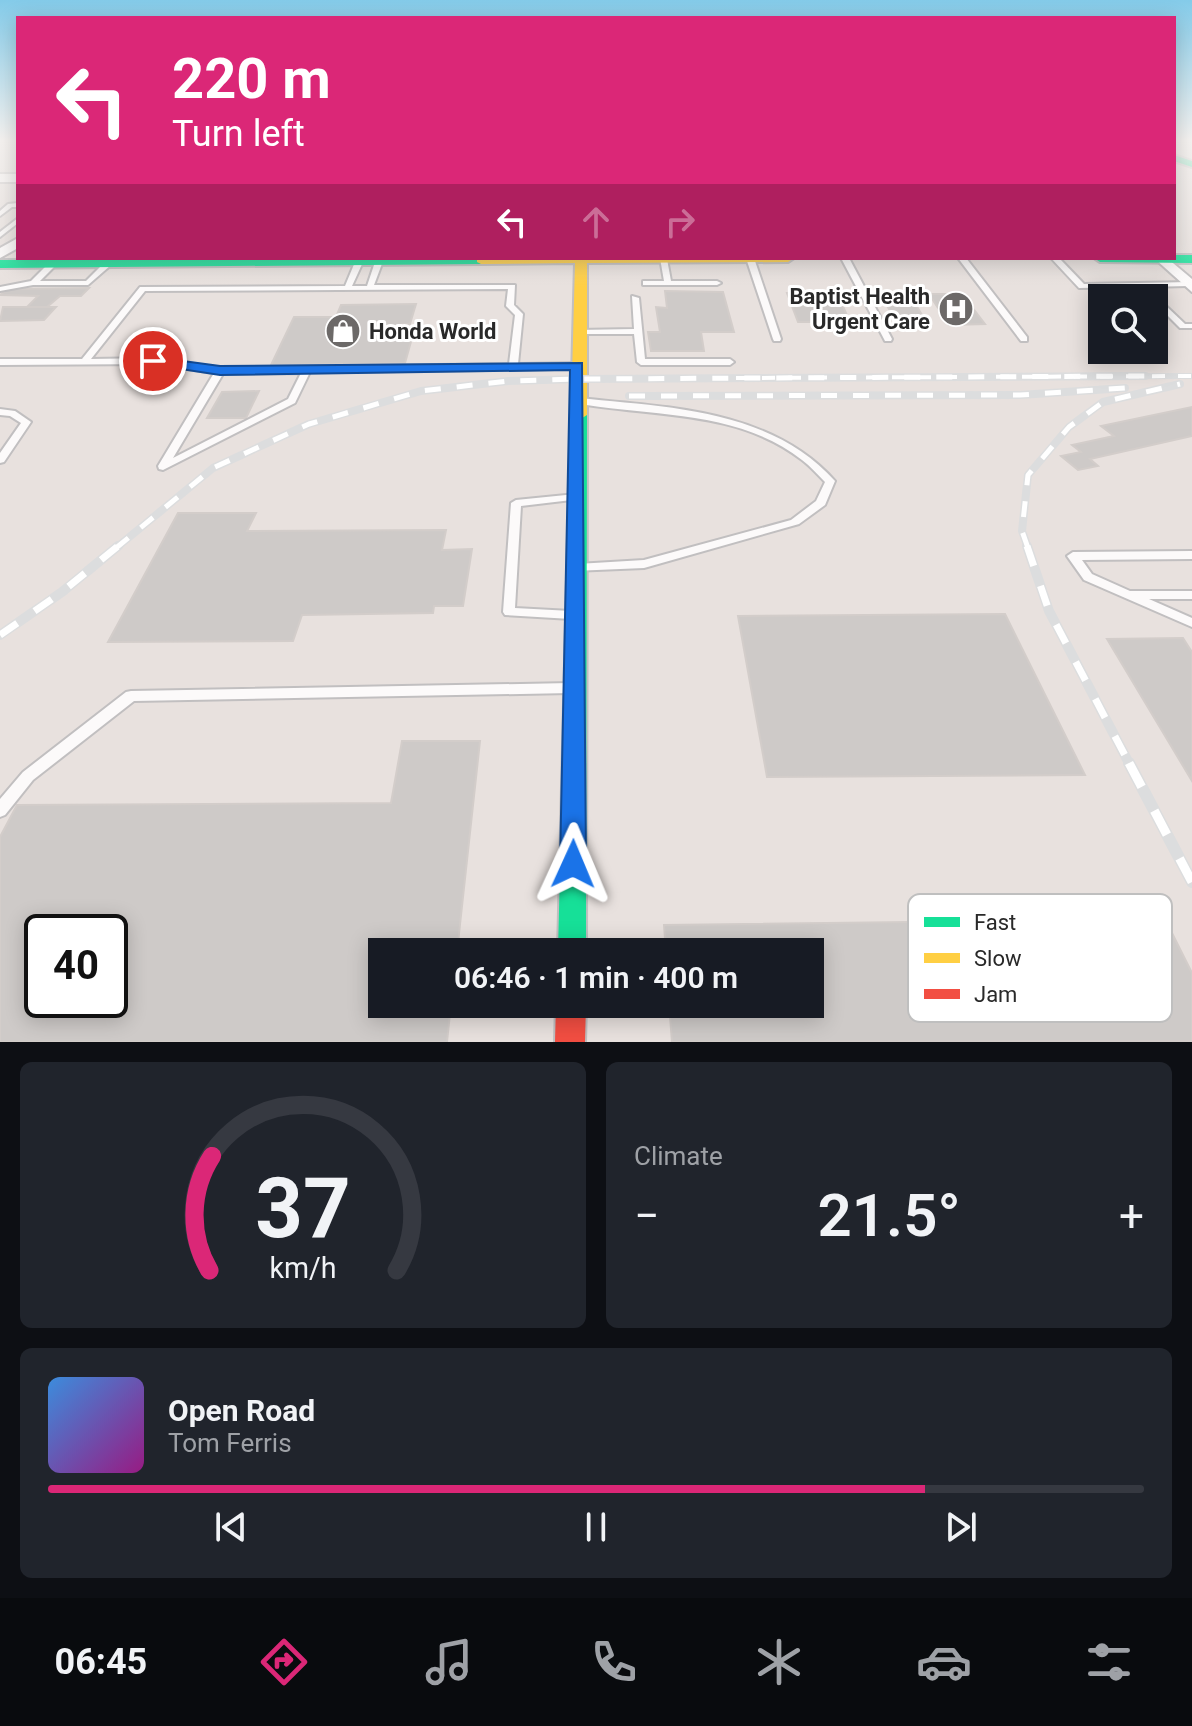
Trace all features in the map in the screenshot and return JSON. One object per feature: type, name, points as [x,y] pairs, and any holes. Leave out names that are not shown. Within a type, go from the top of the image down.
[{"type":"main road","points":[[0,264],[412,260]]},
{"type":"main road","points":[[572,938],[577,366],[581,260]]},
{"type":"main road","points":[[570,1042],[571,1018]]},
{"type":"street","points":[[1161,260],[1190,286]]},
{"type":"lane","points":[[0,206],[14,205]]},
{"type":"lane","points":[[0,214],[14,205]]},
{"type":"lane","points":[[0,235],[16,222]]},
{"type":"lane","points":[[663,260],[668,283]]},
{"type":"lane","points":[[751,260],[777,339]]},
{"type":"lane","points":[[846,260],[888,339]]},
{"type":"lane","points":[[964,260],[1024,339]]},
{"type":"lane","points":[[1057,260],[1082,286],[1088,286]]},
{"type":"lane","points":[[370,287],[379,261]]},
{"type":"lane","points":[[33,283],[41,262]]},
{"type":"lane","points":[[348,287],[359,262]]},
{"type":"lane","points":[[0,288],[33,283],[88,283],[107,265]]},
{"type":"lane","points":[[646,283],[717,283]]},
{"type":"lane","points":[[1168,286],[1190,286]]},
{"type":"lane","points":[[85,361],[143,289],[512,287],[510,306],[519,314],[513,366]]},
{"type":"lane","points":[[635,298],[641,362],[730,362]]},
{"type":"lane","points":[[1168,312],[1183,326],[1192,326]]},
{"type":"lane","points":[[578,332],[638,331]]},
{"type":"lane","points":[[0,362],[153,361],[220,371],[577,366]]},
{"type":"lane","points":[[220,371],[163,467],[292,401],[307,369]]},
{"type":"lane","points":[[576,568],[644,564],[795,522],[821,503],[830,481],[815,464],[787,444],[740,425],[691,414],[577,401]]},
{"type":"lane","points":[[0,412],[12,413],[26,422],[0,460]]},
{"type":"lane","points":[[576,615],[509,612],[516,503],[577,497]]},
{"type":"lane","points":[[1192,555],[1073,556],[1088,577],[1192,623]]},
{"type":"lane","points":[[1125,595],[1192,595]]},
{"type":"lane","points":[[0,810],[28,776],[131,696],[576,688]]},
{"type":"building","points":[[89,288],[81,296],[60,296],[47,307],[27,307],[38,296],[0,295],[8,289]]},
{"type":"building","points":[[665,291],[723,292],[734,332],[701,332],[704,351],[651,351],[648,332],[660,332],[656,307],[667,308]]},
{"type":"building","points":[[787,293],[837,293],[850,322],[798,322]]},
{"type":"building","name":"Baptist Health Urgent Care","points":[[929,294],[962,294],[985,324],[949,325]]},
{"type":"building","points":[[881,295],[910,295],[928,325],[898,325]]},
{"type":"building","name":"Honda World","points":[[416,304],[410,324],[402,324],[397,338],[412,338],[405,363],[271,365],[294,317],[336,317],[341,305]]},
{"type":"building","points":[[3,307],[56,307],[44,320],[0,321]]},
{"type":"building","points":[[259,391],[246,418],[207,418],[222,392]]},
{"type":"building","points":[[1192,407],[1192,436],[1090,459],[1098,466],[1078,470],[1061,456],[1081,452],[1072,445],[1114,436],[1101,426]]},
{"type":"building","points":[[178,513],[256,513],[247,531],[446,530],[442,550],[472,549],[463,606],[434,606],[433,613],[302,615],[293,641],[108,642]]},
{"type":"building","points":[[1005,614],[1085,775],[767,777],[738,616]]},
{"type":"building","points":[[1183,638],[1192,652],[1192,781],[1107,639]]},
{"type":"building","points":[[402,741],[480,741],[459,938],[368,938],[368,1018],[450,1018],[447,1042],[0,1042],[0,837],[17,805],[391,803]]},
{"type":"building","points":[[908,922],[908,1022],[1172,1022],[1172,933],[1192,973],[1192,1041],[672,1042],[670,1018],[824,1018],[824,938],[665,938],[664,925]]},
{"type":"railway","points":[[917,377],[1145,376]]},
{"type":"railway","points":[[917,377],[1192,376]]},
{"type":"railway","points":[[116,548],[213,468],[309,424],[421,391],[508,381],[578,379],[917,377]]},
{"type":"railway","points":[[736,378],[917,377]]},
{"type":"railway","points":[[1028,548],[1022,531],[1028,475],[1069,427],[1103,402],[1180,384]]},
{"type":"railway","points":[[629,396],[1020,395],[1125,388]]},
{"type":"railway","points":[[0,635],[62,592],[118,546]]},
{"type":"railway","points":[[1027,546],[1049,611],[1130,765]]},
{"type":"railway","points":[[1129,763],[1192,882]]},
{"type":"traffic: fast","points":[[1176,259],[1192,259]]},
{"type":"traffic: fast","points":[[0,264],[481,260]]},
{"type":"traffic: fast","points":[[572,938],[579,415]]},
{"type":"traffic: slow","points":[[579,415],[581,260]]},
{"type":"traffic: jam","points":[[570,1042],[571,1018]]},
{"type":"place","name":"Baptist Health Urgent Care","points":[[956,309]]},
{"type":"place","name":"Honda World","points":[[343,331]]},
{"type":"route","points":[[153,361],[220,371],[577,366],[573,864]]}]
